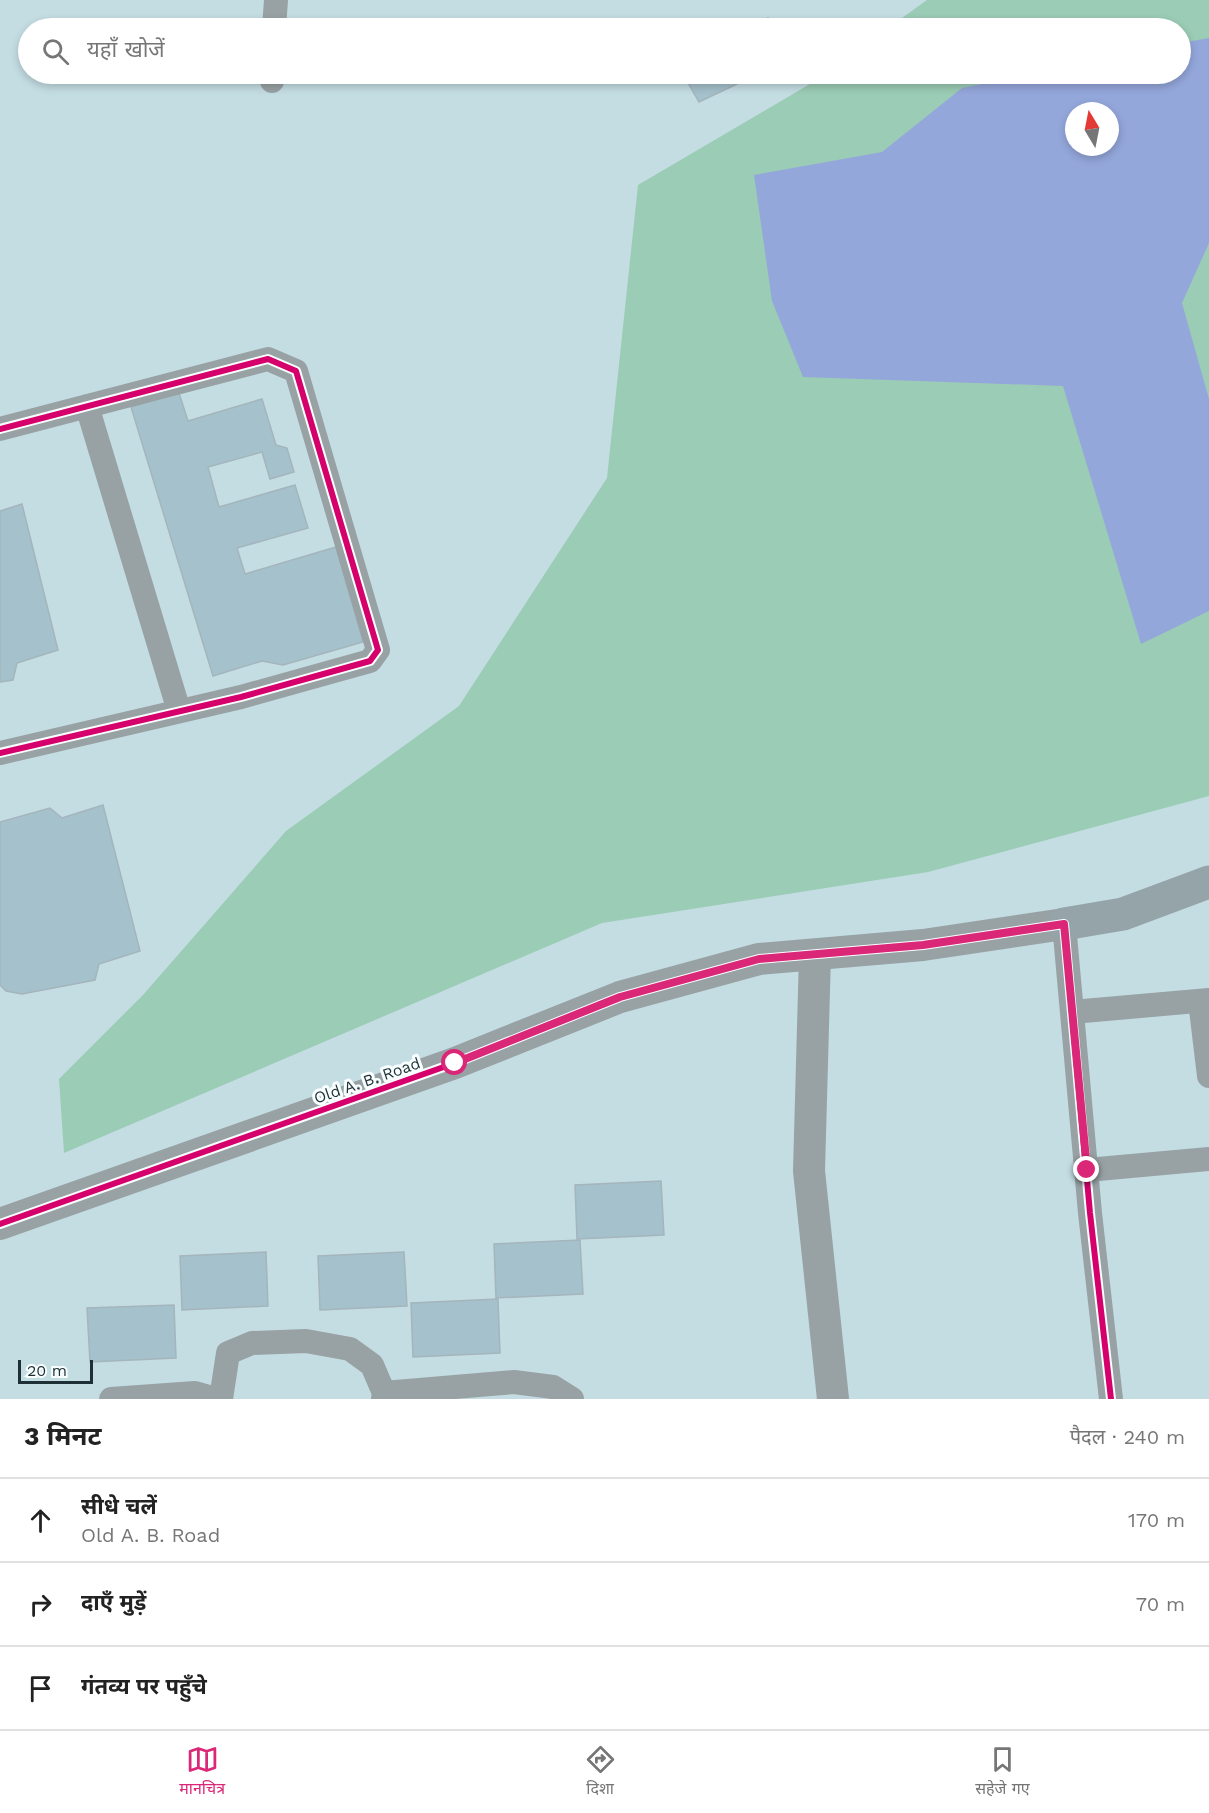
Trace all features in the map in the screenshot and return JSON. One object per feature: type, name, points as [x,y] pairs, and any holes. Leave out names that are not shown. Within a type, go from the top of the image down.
[{"type":"main road","name":"Old A. B. Road","points":[[1064,924],[1123,915],[1209,882]]},
{"type":"street","points":[[275,18],[276,0]]},
{"type":"street","points":[[0,429],[268,359],[296,371],[378,650],[370,661],[241,697],[0,753]]},
{"type":"street","points":[[87,406],[179,711]]},
{"type":"street","points":[[1064,924],[1111,1399]]},
{"type":"street","name":"Old A. B. Road","points":[[0,1224],[455,1063],[620,997],[759,959],[923,945],[1064,924]]},
{"type":"street","points":[[815,955],[809,1171],[833,1399]]},
{"type":"street","points":[[1072,1012],[1204,1000],[1209,1076]]},
{"type":"street","points":[[1087,1170],[1209,1159]]},
{"type":"street","points":[[221,1399],[228,1353],[252,1343],[306,1341],[351,1348],[372,1365],[383,1396],[514,1382],[553,1387],[572,1399]]},
{"type":"street","points":[[111,1399],[195,1393],[216,1399]]},
{"type":"green space","points":[[927,0],[1209,0],[1209,796],[928,872],[602,923],[64,1153],[59,1079],[143,995],[286,831],[459,706],[607,478],[638,185],[810,84],[1191,84],[1191,18],[902,18]]},
{"type":"water","points":[[1209,38],[1209,243],[1182,303],[1209,399],[1209,611],[1141,644],[1063,386],[803,377],[772,301],[754,175],[882,152],[962,88],[983,84],[1191,84],[1191,41]]},
{"type":"building","points":[[689,84],[737,84],[699,102]]},
{"type":"building","points":[[179,393],[188,421],[262,399],[276,445],[287,448],[294,472],[270,479],[262,452],[208,467],[219,507],[295,485],[308,528],[237,548],[245,574],[336,547],[363,642],[283,665],[262,661],[213,676],[131,407]]},
{"type":"building","points":[[22,504],[58,650],[17,663],[13,680],[0,682],[0,511]]},
{"type":"building","points":[[103,805],[140,951],[99,964],[95,980],[22,994],[6,991],[0,985],[0,822],[50,808],[62,818]]},
{"type":"building","points":[[661,1181],[664,1235],[577,1239],[575,1185]]},
{"type":"building","points":[[580,1240],[583,1294],[496,1298],[494,1244]]},
{"type":"building","points":[[266,1252],[268,1306],[182,1310],[180,1256]]},
{"type":"building","points":[[404,1252],[407,1306],[320,1310],[318,1256]]},
{"type":"building","points":[[498,1299],[500,1353],[413,1357],[411,1303]]},
{"type":"building","points":[[174,1305],[176,1358],[90,1362],[87,1308]]},
{"type":"cycle path","points":[[0,429],[268,359],[296,371],[378,650],[370,661],[241,697],[0,753]]},
{"type":"cycle path","points":[[0,1224],[455,1063],[620,997],[759,959],[923,945],[1064,924],[1090,1213],[1111,1399]]},
{"type":"route","points":[[455,1063],[620,997],[759,959],[923,945],[1064,924],[1087,1170]]}]
